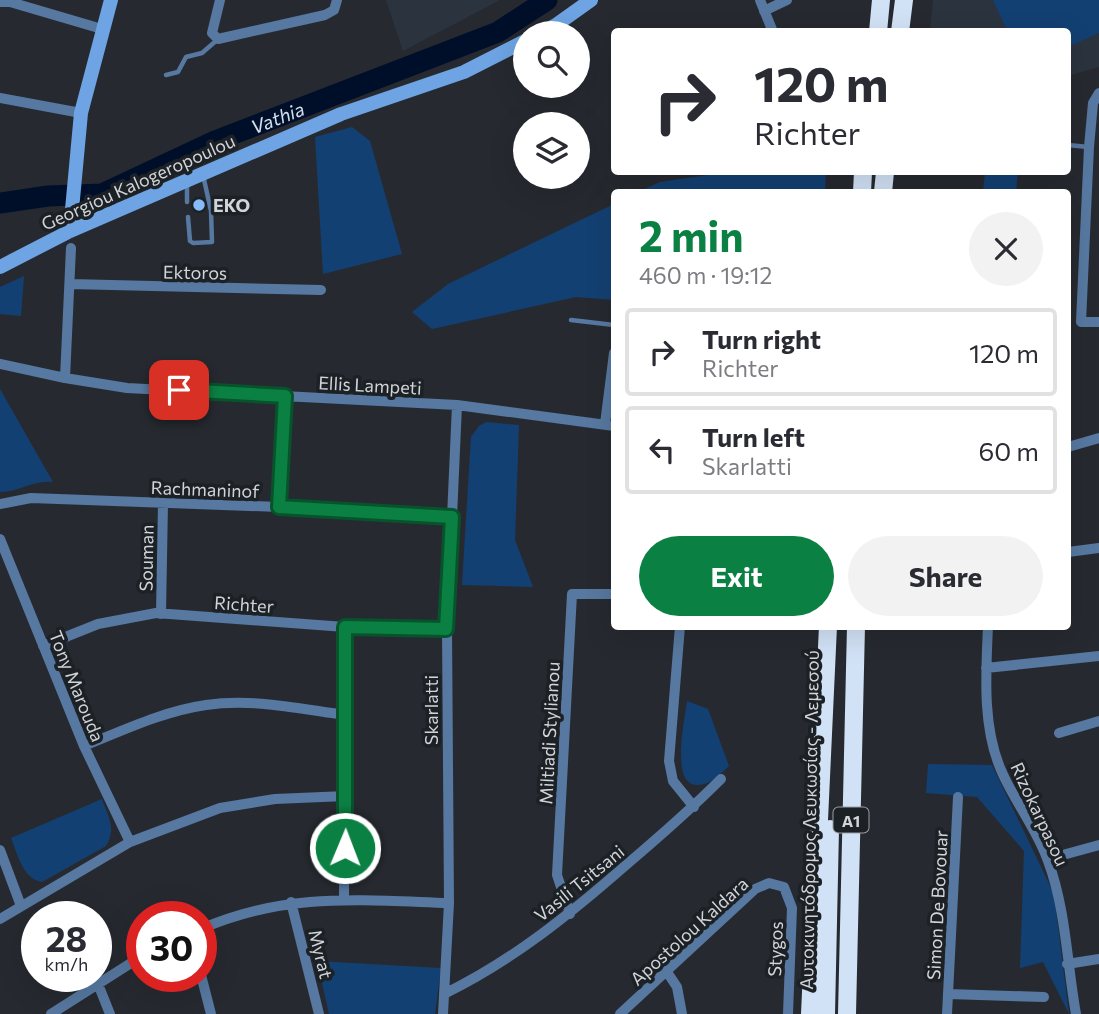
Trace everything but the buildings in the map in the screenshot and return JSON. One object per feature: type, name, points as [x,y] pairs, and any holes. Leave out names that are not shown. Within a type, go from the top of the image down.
[{"type":"highway","points":[[878,28],[881,0]]},
{"type":"highway","points":[[900,28],[904,0]]},
{"type":"highway","points":[[810,1014],[828,630]]},
{"type":"highway","name":"Αυτοκινητόδρομος Λευκωσίας - Λεμεσού","points":[[826,1014],[835,630]]},
{"type":"highway","name":"A1","points":[[847,1014],[856,630]]},
{"type":"street","points":[[70,230],[81,113],[111,0]]},
{"type":"street","points":[[220,0],[212,27],[212,33],[218,40],[325,15],[335,5]]},
{"type":"street","points":[[562,21],[591,0]]},
{"type":"street","points":[[760,0],[771,28]]},
{"type":"street","points":[[764,10],[787,0]]},
{"type":"street","points":[[7,1],[102,29]]},
{"type":"street","name":"Georgiou Kalogeropoulou","points":[[0,267],[70,230],[341,114],[464,72],[513,47]]},
{"type":"street","points":[[1099,93],[1093,103],[1089,147],[1081,322],[1099,322]]},
{"type":"street","points":[[0,98],[81,113]]},
{"type":"street","points":[[65,378],[71,248]]},
{"type":"street","name":"Ektoros","points":[[69,285],[321,290]]},
{"type":"street","name":"Ellis Lampeti","points":[[0,364],[127,388],[457,405],[610,425]]},
{"type":"street","points":[[279,507],[285,396]]},
{"type":"street","name":"Skarlatti","points":[[443,1014],[449,903],[446,629],[457,405]]},
{"type":"street","points":[[610,425],[611,407]]},
{"type":"street","points":[[1071,446],[1099,438]]},
{"type":"street","name":"Rachmaninof","points":[[0,504],[31,498],[279,507],[452,517]]},
{"type":"street","name":"Souman","points":[[161,614],[163,503]]},
{"type":"street","name":"Tony Marouda","points":[[0,539],[84,746],[130,842]]},
{"type":"street","points":[[1071,552],[1099,548]]},
{"type":"street","name":"Miltiadi Stylianou","points":[[570,914],[557,876],[572,594],[611,594]]},
{"type":"street","name":"Richter","points":[[43,646],[98,624],[161,614],[345,627],[446,629]]},
{"type":"street","points":[[344,899],[345,627]]},
{"type":"street","points":[[680,630],[669,761],[673,781],[694,807]]},
{"type":"street","name":"Rizokarpasou","points":[[988,630],[986,668],[989,729],[1000,768],[1048,859],[1059,899],[1076,1014]]},
{"type":"street","points":[[986,668],[1099,656]]},
{"type":"street","points":[[84,746],[166,714],[207,705],[257,702],[346,715]]},
{"type":"street","points":[[1059,733],[1099,721]]},
{"type":"street","name":"Vasili Tsitsani","points":[[444,994],[483,975],[570,914],[694,807],[721,779]]},
{"type":"street","points":[[30,901],[130,842],[220,808],[275,799],[346,796]]},
{"type":"street","name":"Simon De Bovouar","points":[[947,1014],[958,797]]},
{"type":"street","points":[[1048,859],[1099,845]]},
{"type":"street","points":[[0,850],[21,903]]},
{"type":"street","name":"Apostolou Kaldara","points":[[620,1014],[755,889],[769,883],[784,887]]},
{"type":"street","name":"Stygos","points":[[784,887],[792,908],[788,1014]]},
{"type":"street","points":[[217,922],[291,902],[344,899],[449,903]]},
{"type":"street","name":"Myrat","points":[[291,902],[319,1014]]},
{"type":"street","points":[[0,919],[21,907]]},
{"type":"street","points":[[1067,964],[1099,959]]},
{"type":"street","points":[[667,972],[677,987],[682,1014]]},
{"type":"street","points":[[51,1014],[85,992]]},
{"type":"street","points":[[101,992],[110,1014]]},
{"type":"street","points":[[205,992],[211,1014]]},
{"type":"street","points":[[948,994],[1044,997]]},
{"type":"lane","points":[[166,75],[178,72],[186,57],[202,53],[218,40]]},
{"type":"lane","points":[[1071,145],[1089,147]]},
{"type":"lane","points":[[188,217],[190,241],[212,242],[211,211],[202,174]]},
{"type":"lane","points":[[187,181],[187,202]]},
{"type":"lane","points":[[571,320],[611,325]]},
{"type":"shaded area","points":[[386,0],[500,0],[403,51]]},
{"type":"shaded area","points":[[933,0],[1099,0],[1099,67],[1071,75],[1071,28],[930,28]]},
{"type":"shaded area","points":[[993,0],[1099,0],[1099,33],[1071,46],[1071,28],[1006,28]]},
{"type":"shaded area","points":[[352,127],[370,141],[402,254],[323,274],[315,137]]},
{"type":"shaded area","points":[[708,175],[826,175],[825,189],[645,189],[660,182]]},
{"type":"shaded area","points":[[985,175],[1018,175],[1016,189],[983,189]]},
{"type":"shaded area","points":[[611,205],[611,300],[576,297],[432,329],[412,312],[448,284]]},
{"type":"shaded area","points":[[24,276],[21,316],[0,314],[0,287]]},
{"type":"shaded area","points":[[0,389],[53,482],[0,492]]},
{"type":"shaded area","points":[[486,422],[519,425],[515,540],[533,587],[462,585],[471,437],[479,426]]},
{"type":"shaded area","points":[[687,701],[708,709],[729,766],[702,785],[689,782],[681,763]]},
{"type":"shaded area","points":[[928,764],[992,765],[1054,894],[1069,1014],[1043,962],[1020,968],[1024,851],[977,797],[926,793]]},
{"type":"shaded area","points":[[102,799],[111,828],[106,846],[42,882],[35,880],[25,871],[11,838]]},
{"type":"shaded area","points":[[317,961],[441,968],[435,1014],[329,1014]]},
{"type":"waterway","name":"Vathia","points":[[0,203],[48,196],[102,194],[215,141],[498,32],[547,0]]},
{"type":"place","name":"EKO","points":[[199,205]]},
{"type":"route","points":[[179,390],[285,396],[279,507],[452,517],[446,629],[345,627],[345,848]]}]
